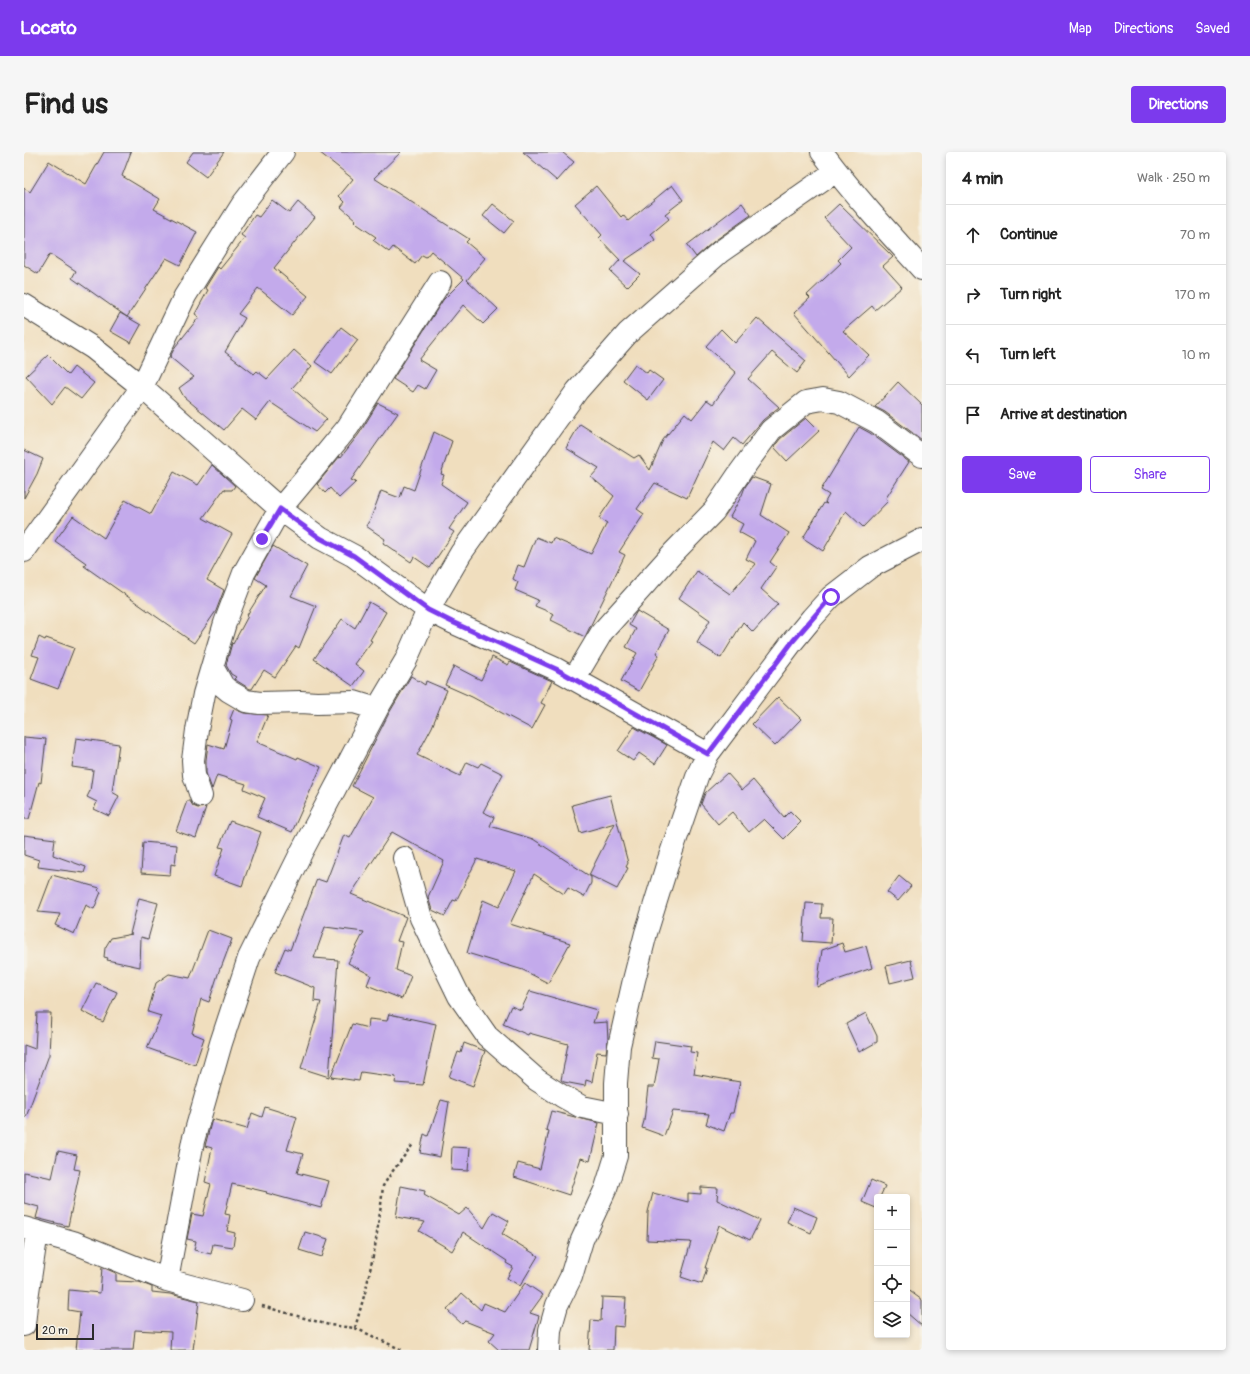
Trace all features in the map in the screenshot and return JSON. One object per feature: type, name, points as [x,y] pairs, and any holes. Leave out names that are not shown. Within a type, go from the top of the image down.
[{"type":"street","points":[[24,551],[142,387],[185,296],[242,205],[283,152]]},
{"type":"street","points":[[822,152],[836,171],[895,240],[922,268]]},
{"type":"street","points":[[167,1280],[193,1141],[221,1043],[249,958],[302,851],[377,709],[406,660],[428,610],[462,553],[576,391],[628,333],[720,252],[836,171]]},
{"type":"street","points":[[201,796],[194,775],[193,760],[197,730],[204,694],[225,623],[244,573],[280,509],[348,427],[440,282]]},
{"type":"street","points":[[24,305],[93,348],[142,387],[280,509],[320,538],[354,556],[428,610],[556,669],[708,754]]},
{"type":"street","points":[[574,679],[602,632],[672,553],[714,511],[771,430],[806,402],[823,399],[839,402],[877,422],[922,456]]},
{"type":"street","points":[[549,1350],[550,1330],[557,1305],[571,1277],[582,1240],[606,1188],[616,1156],[616,1083],[619,1046],[646,933],[698,774],[708,754],[793,641],[831,597],[870,567],[922,540]]},
{"type":"street","points":[[212,668],[223,686],[246,701],[260,703],[354,702],[377,709]]},
{"type":"street","points":[[404,858],[420,918],[459,996],[487,1036],[537,1080],[555,1092],[582,1107],[617,1114]]},
{"type":"street","points":[[24,1325],[31,1230],[73,1242],[167,1280],[242,1300]]},
{"type":"path","points":[[355,1328],[366,1289],[375,1247],[382,1205],[383,1186],[414,1144]]},
{"type":"path","points":[[242,1300],[328,1324],[355,1328],[402,1350]]},
{"type":"building","points":[[104,152],[131,152],[122,176],[160,199],[154,209],[197,232],[180,265],[166,258],[127,317],[72,278],[76,271],[50,254],[38,274],[24,265],[24,188],[30,192],[49,161],[86,184]]},
{"type":"building","points":[[193,152],[224,152],[206,177],[186,162]]},
{"type":"building","points":[[319,152],[401,152],[374,178],[469,239],[466,242],[485,258],[467,280],[498,309],[483,324],[463,305],[419,360],[436,370],[425,389],[418,385],[413,392],[393,379],[443,300],[464,279],[431,251],[426,257],[422,255],[415,264],[393,247],[389,252],[373,240],[376,237],[354,222],[356,220],[341,207],[345,202],[339,196],[353,179]]},
{"type":"building","points":[[523,152],[562,152],[574,162],[557,181]]},
{"type":"building","points":[[672,185],[683,200],[665,214],[669,219],[651,234],[655,240],[624,261],[640,274],[627,287],[610,271],[620,260],[599,238],[602,235],[575,204],[596,186],[621,217],[623,215],[628,221]]},
{"type":"building","points":[[272,200],[289,213],[298,202],[315,217],[274,268],[308,296],[292,315],[258,288],[238,314],[245,318],[225,352],[254,374],[257,371],[267,379],[294,350],[312,366],[292,388],[327,419],[315,432],[270,402],[256,420],[242,409],[224,430],[184,397],[179,388],[194,377],[170,357],[175,347],[199,317],[195,314],[208,290],[205,288],[218,267],[220,269],[245,238],[241,235],[255,215],[259,217]]},
{"type":"building","points":[[742,203],[751,215],[713,242],[696,257],[687,245]]},
{"type":"building","points":[[493,204],[514,221],[504,233],[483,216]]},
{"type":"building","points":[[839,204],[893,257],[883,266],[902,287],[875,310],[872,306],[843,331],[869,355],[849,376],[794,313],[810,298],[807,295],[841,263],[838,260],[851,247],[824,218]]},
{"type":"building","points":[[120,313],[141,325],[131,343],[110,331]]},
{"type":"building","points":[[757,318],[806,361],[797,373],[772,352],[748,379],[779,407],[763,420],[742,445],[734,438],[724,451],[713,442],[687,498],[655,483],[637,509],[644,514],[619,552],[625,555],[585,637],[551,620],[554,614],[535,606],[538,600],[515,590],[518,582],[513,579],[518,565],[524,567],[536,537],[551,543],[553,538],[591,554],[607,523],[599,518],[614,496],[591,477],[599,468],[566,448],[580,424],[634,458],[639,455],[650,470],[663,440],[685,413],[692,419],[707,400],[713,404],[736,373],[706,346],[721,329],[735,343]]},
{"type":"building","points":[[341,327],[358,340],[332,374],[315,362]]},
{"type":"building","points":[[48,355],[68,375],[74,367],[94,383],[81,399],[65,387],[52,404],[26,376]]},
{"type":"building","points":[[635,364],[647,373],[649,370],[663,380],[648,400],[623,380]]},
{"type":"building","points":[[898,382],[922,405],[922,440],[885,412],[875,407]]},
{"type":"building","points":[[378,403],[398,413],[351,480],[356,482],[339,498],[330,488],[325,493],[317,484],[359,434]]},
{"type":"building","points":[[806,418],[819,431],[787,461],[774,447],[780,439]]},
{"type":"building","points":[[859,427],[870,433],[909,462],[886,498],[888,501],[863,527],[846,511],[823,551],[803,538],[824,503],[827,504],[825,502],[829,495],[821,490]]},
{"type":"building","points":[[434,432],[452,441],[441,474],[444,475],[441,484],[467,502],[449,529],[454,532],[430,568],[414,557],[411,562],[383,543],[385,539],[366,526],[371,518],[381,491],[400,498],[404,486],[414,490]]},
{"type":"building","points":[[24,450],[43,459],[24,498]]},
{"type":"building","points":[[212,465],[235,486],[232,490],[224,489],[203,518],[232,534],[207,580],[224,590],[216,611],[194,643],[84,566],[86,563],[55,541],[73,516],[104,538],[125,500],[151,514],[174,472],[198,485]]},
{"type":"building","points":[[752,477],[771,484],[761,515],[789,533],[770,562],[776,567],[761,589],[778,604],[753,632],[743,622],[721,658],[697,643],[710,620],[679,598],[697,571],[730,594],[756,564],[746,559],[755,541],[739,532],[743,524],[730,517],[745,487]]},
{"type":"building","points":[[273,546],[307,566],[291,596],[316,606],[299,648],[296,646],[275,677],[264,670],[252,689],[250,689],[234,679],[236,677],[231,674],[226,665],[232,643],[233,644],[248,616],[247,615],[266,585],[255,578]]},
{"type":"building","points":[[369,602],[386,612],[370,640],[372,641],[355,664],[364,671],[353,686],[314,659],[342,619],[355,628]]},
{"type":"building","points":[[637,611],[669,630],[656,653],[659,655],[639,691],[621,681],[637,653],[626,647],[636,629],[629,625]]},
{"type":"building","points":[[39,637],[74,648],[58,689],[31,679],[39,657],[32,655]]},
{"type":"building","points":[[492,657],[508,665],[510,662],[552,681],[541,703],[545,705],[532,729],[472,697],[445,685],[454,666],[481,680]]},
{"type":"building","points":[[411,676],[425,685],[426,681],[447,690],[432,727],[417,755],[460,776],[467,762],[478,767],[481,763],[503,774],[483,812],[494,817],[490,826],[533,839],[591,877],[591,883],[584,897],[568,888],[564,894],[534,874],[510,924],[570,943],[548,983],[523,970],[467,953],[483,900],[499,907],[516,871],[477,859],[456,901],[453,900],[445,916],[432,910],[428,897],[444,861],[392,832],[351,894],[406,917],[397,941],[402,942],[396,970],[411,976],[402,999],[367,985],[371,975],[348,963],[364,932],[325,927],[314,958],[338,960],[329,1077],[301,1068],[321,1002],[314,1001],[315,988],[275,972],[285,948],[290,950],[317,879],[326,882],[344,835],[350,838],[373,797],[352,786],[388,715]]},
{"type":"building","points":[[778,697],[801,719],[775,746],[752,724]]},
{"type":"building","points":[[234,709],[244,713],[268,715],[257,742],[297,759],[298,757],[321,767],[292,832],[257,817],[265,798],[244,789],[246,784],[217,775],[212,789],[206,773],[208,744],[224,749],[232,720],[230,719]]},
{"type":"building","points":[[634,727],[667,745],[655,764],[639,753],[633,761],[618,751]]},
{"type":"building","points":[[24,737],[46,739],[41,783],[39,782],[29,819],[24,819]]},
{"type":"building","points":[[76,738],[119,744],[112,792],[119,796],[109,816],[94,809],[97,802],[87,797],[90,791],[93,770],[72,767]]},
{"type":"building","points":[[727,773],[742,790],[753,780],[784,817],[790,811],[801,822],[784,839],[764,819],[749,832],[732,812],[718,824],[701,804],[705,793]]},
{"type":"building","points":[[610,795],[628,863],[626,867],[628,868],[617,889],[589,875],[615,823],[580,833],[572,805]]},
{"type":"building","points":[[187,801],[190,801],[193,806],[198,808],[206,807],[196,838],[176,831]]},
{"type":"building","points":[[230,821],[261,832],[242,886],[214,876],[224,848],[219,847]]},
{"type":"building","points":[[24,835],[55,839],[53,855],[86,867],[84,873],[38,867],[39,860],[24,855]]},
{"type":"building","points":[[143,842],[177,845],[175,865],[171,864],[170,875],[141,873]]},
{"type":"building","points":[[52,875],[100,888],[98,890],[101,892],[94,909],[86,905],[74,934],[55,925],[60,914],[38,912]]},
{"type":"building","points":[[899,876],[911,886],[898,901],[887,892]]},
{"type":"building","points":[[139,898],[158,903],[148,939],[141,937],[140,967],[107,960],[108,958],[104,957],[105,948],[111,938],[132,934],[130,934]]},
{"type":"building","points":[[806,903],[822,904],[821,918],[833,918],[831,943],[803,941]]},
{"type":"building","points":[[208,930],[232,939],[220,968],[209,1002],[201,999],[192,1033],[204,1038],[195,1065],[147,1048],[161,1016],[148,1012],[156,983],[169,974],[190,978]]},
{"type":"building","points":[[842,943],[845,952],[866,946],[872,968],[817,987],[822,950]]},
{"type":"building","points":[[911,960],[915,977],[890,983],[886,966]]},
{"type":"building","points":[[96,983],[117,992],[103,1022],[82,1011]]},
{"type":"building","points":[[530,991],[597,1010],[593,1023],[607,1022],[608,1040],[606,1053],[597,1052],[592,1082],[586,1080],[585,1086],[564,1082],[561,1080],[568,1044],[529,1033],[528,1035],[503,1024],[511,1006],[521,1010]]},
{"type":"building","points":[[37,1013],[51,1013],[49,1055],[26,1117],[24,1117],[24,1045],[35,1049]]},
{"type":"building","points":[[866,1013],[877,1036],[877,1042],[859,1052],[846,1024]]},
{"type":"building","points":[[389,1014],[436,1024],[423,1085],[395,1083],[396,1077],[361,1072],[359,1081],[331,1077],[352,1024],[368,1028],[369,1019],[387,1021]]},
{"type":"building","points":[[655,1041],[691,1046],[690,1052],[697,1053],[694,1074],[740,1082],[733,1113],[730,1113],[724,1131],[706,1124],[709,1114],[673,1111],[664,1136],[642,1128],[648,1087],[654,1087],[659,1059],[652,1058]]},
{"type":"building","points":[[464,1043],[485,1051],[473,1086],[449,1077],[458,1052],[461,1053]]},
{"type":"building","points":[[441,1100],[449,1102],[440,1157],[420,1153],[424,1134],[428,1136]]},
{"type":"building","points":[[265,1107],[297,1117],[287,1150],[303,1154],[297,1173],[329,1181],[321,1208],[266,1193],[267,1192],[232,1184],[225,1214],[230,1215],[227,1231],[235,1233],[233,1247],[213,1244],[211,1254],[194,1250],[196,1241],[187,1239],[192,1214],[203,1216],[211,1184],[205,1182],[212,1148],[205,1146],[212,1119],[247,1129],[252,1113],[262,1117]]},
{"type":"building","points":[[551,1111],[599,1123],[590,1161],[581,1158],[569,1195],[514,1177],[518,1163],[540,1169],[549,1131],[546,1130]]},
{"type":"building","points":[[452,1147],[470,1148],[468,1171],[451,1170]]},
{"type":"building","points":[[58,1151],[77,1155],[74,1169],[80,1170],[68,1226],[36,1218],[39,1207],[24,1203],[24,1172],[52,1178]]},
{"type":"building","points":[[871,1180],[885,1186],[881,1194],[874,1194],[874,1207],[862,1202]]},
{"type":"building","points":[[401,1186],[425,1191],[424,1195],[459,1215],[467,1208],[484,1228],[493,1212],[509,1221],[502,1234],[538,1256],[520,1286],[507,1278],[513,1267],[506,1263],[507,1261],[463,1232],[452,1251],[419,1231],[425,1222],[396,1217]]},
{"type":"building","points":[[701,1187],[718,1188],[717,1200],[760,1220],[750,1240],[719,1225],[705,1268],[707,1268],[702,1284],[681,1277],[691,1242],[647,1240],[648,1212],[653,1193],[688,1202],[688,1193],[701,1194]]},
{"type":"building","points":[[793,1207],[817,1217],[811,1233],[787,1222]]},
{"type":"building","points":[[305,1232],[328,1239],[322,1257],[299,1250]]},
{"type":"building","points":[[102,1267],[116,1273],[116,1281],[139,1282],[152,1287],[152,1292],[170,1294],[199,1301],[193,1350],[170,1350],[171,1332],[135,1330],[133,1350],[76,1350],[80,1312],[68,1310],[69,1290],[100,1293]]},
{"type":"building","points":[[525,1283],[543,1295],[530,1313],[539,1316],[529,1350],[499,1350],[489,1341],[495,1333],[465,1321],[462,1324],[447,1310],[462,1293],[481,1310],[484,1303],[505,1312]]},
{"type":"building","points":[[910,1291],[922,1300],[922,1326],[910,1316]]},
{"type":"building","points":[[602,1297],[626,1298],[624,1327],[614,1326],[613,1350],[589,1350],[591,1320],[601,1321]]},
{"type":"route","points":[[262,539],[280,509],[320,538],[354,556],[428,610],[556,669],[639,717],[708,754],[793,641],[831,597]]}]
